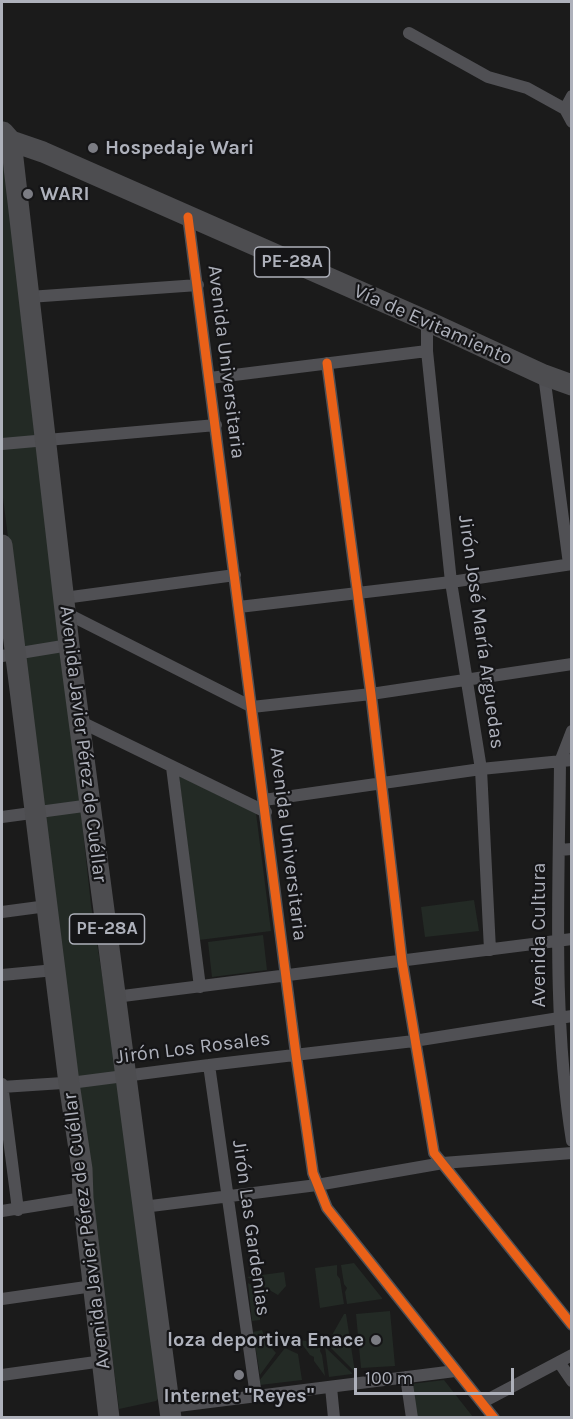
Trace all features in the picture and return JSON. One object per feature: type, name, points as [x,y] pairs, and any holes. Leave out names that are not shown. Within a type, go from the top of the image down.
[{"type":"highway","name":"Vía de Evitamiento","points":[[6,135],[427,321],[543,375],[572,385]]},
{"type":"highway","name":"Avenida Javier Pérez de Cuéllar","points":[[6,135],[29,297],[69,645],[171,1412]]},
{"type":"highway","name":"Avenida Javier Pérez de Cuéllar","points":[[2,545],[8,655],[34,813],[82,1168],[83,1198],[110,1418]]},
{"type":"street","points":[[409,33],[488,77],[527,88],[565,109],[572,122]]},
{"type":"street","points":[[565,109],[572,96]]},
{"type":"street","name":"Avenida Universitaria","points":[[188,217],[236,575],[296,1055],[316,1185],[327,1208],[494,1418]]},
{"type":"street","points":[[29,297],[198,285]]},
{"type":"street","name":"Jirón José María Arguedas","points":[[427,321],[427,351],[451,582],[481,769],[490,950]]},
{"type":"street","points":[[210,378],[427,351]]},
{"type":"street","points":[[327,363],[371,694],[402,961],[434,1154],[572,1325]]},
{"type":"street","points":[[240,607],[451,582],[570,564],[543,375]]},
{"type":"street","points":[[2,444],[216,425]]},
{"type":"street","points":[[65,605],[236,575]]},
{"type":"street","points":[[65,605],[252,707],[371,694],[572,664]]},
{"type":"street","points":[[8,655],[69,645]]},
{"type":"street","points":[[81,722],[172,767],[265,806],[380,782],[566,761]]},
{"type":"street","name":"Avenida Cultura","points":[[572,731],[566,761],[565,940],[558,1017],[572,1141]]},
{"type":"street","points":[[172,767],[200,987]]},
{"type":"street","points":[[2,817],[91,805]]},
{"type":"street","points":[[2,912],[46,906]]},
{"type":"street","points":[[115,997],[565,940]]},
{"type":"street","points":[[2,975],[55,970]]},
{"type":"street","name":"Jirón Los Rosales","points":[[2,1086],[69,1083],[414,1041],[572,1016]]},
{"type":"street","name":"Jirón Las Gardenias","points":[[209,1065],[256,1396]]},
{"type":"street","points":[[2,1086],[18,1210]]},
{"type":"street","points":[[143,1207],[316,1185],[443,1163],[572,1153]]},
{"type":"street","points":[[2,1211],[83,1198]]},
{"type":"street","points":[[2,1299],[93,1286]]},
{"type":"street","points":[[483,1402],[572,1354]]},
{"type":"street","points":[[2,1375],[103,1361]]},
{"type":"street","points":[[559,1362],[572,1381]]},
{"type":"street","points":[[171,1412],[256,1396],[455,1371]]},
{"type":"street","points":[[406,1377],[412,1418]]},
{"type":"street","points":[[331,1387],[334,1418]]},
{"type":"shaded area","points":[[2,147],[63,647],[91,905],[118,1077],[159,1398],[156,1401],[119,1409],[2,490]]},
{"type":"shaded area","points":[[179,776],[256,813],[271,931],[199,940]]},
{"type":"shaded area","points":[[474,900],[479,931],[425,937],[421,907]]},
{"type":"shaded area","points":[[263,935],[267,970],[212,977],[208,942]]},
{"type":"shaded area","points":[[354,1263],[382,1299],[347,1304],[345,1292],[347,1288],[344,1284],[341,1265]]},
{"type":"shaded area","points":[[337,1265],[344,1304],[320,1308],[315,1268]]},
{"type":"shaded area","points":[[284,1272],[286,1286],[278,1295],[247,1277]]},
{"type":"shaded area","points":[[248,1283],[267,1294],[260,1320],[252,1321]]},
{"type":"shaded area","name":"loza deportiva Enace","points":[[390,1311],[395,1366],[361,1368],[356,1314]]},
{"type":"shaded area","points":[[346,1314],[355,1372],[327,1344]]},
{"type":"shaded area","points":[[262,1330],[267,1343],[276,1353],[260,1375],[253,1332]]},
{"type":"shaded area","points":[[320,1334],[320,1351],[325,1376],[314,1361],[314,1357],[299,1340],[312,1341]]},
{"type":"shaded area","points":[[325,1347],[352,1373],[352,1374],[329,1377]]},
{"type":"shaded area","points":[[285,1348],[298,1354],[302,1380],[260,1385],[259,1381]]},
{"type":"shaded area","points":[[444,1380],[473,1417],[415,1417],[411,1384]]},
{"type":"cycle path","points":[[188,217],[313,1173],[327,1208],[494,1418]]},
{"type":"cycle path","points":[[327,363],[371,694],[402,961],[434,1153],[572,1325]]},
{"type":"place","name":"Hospedaje Wari","points":[[93,148]]},
{"type":"place","name":"WARI","points":[[28,194]]},
{"type":"place","name":"loza deportiva Enace","points":[[376,1340]]},
{"type":"place","name":"Internet \"Reyes\"","points":[[239,1375]]}]
